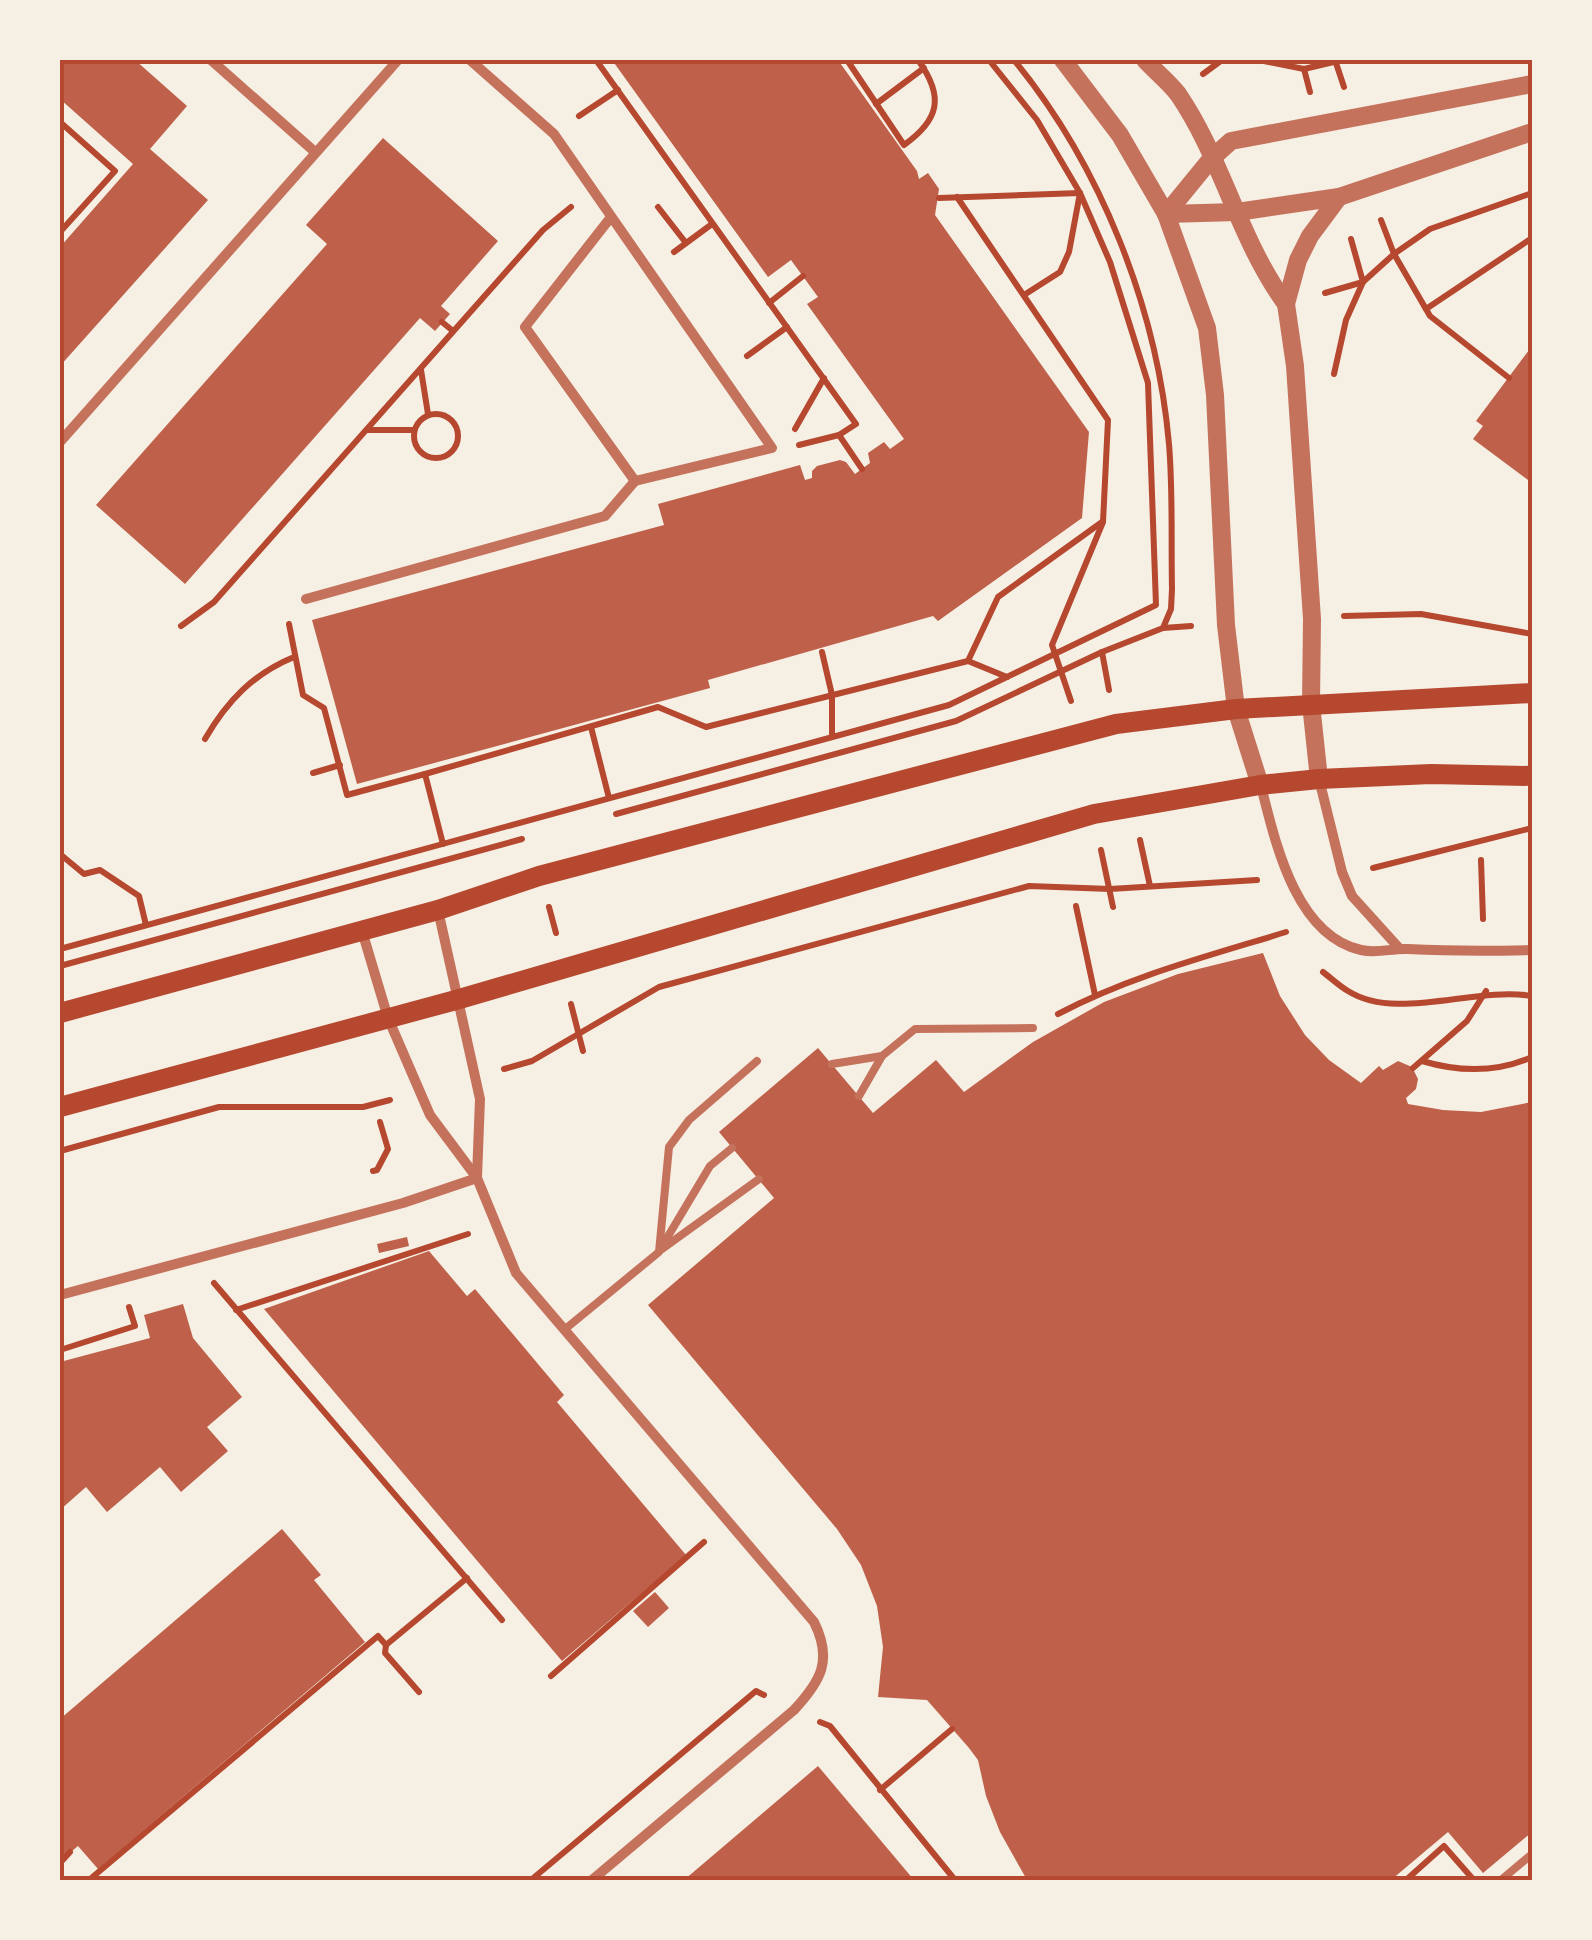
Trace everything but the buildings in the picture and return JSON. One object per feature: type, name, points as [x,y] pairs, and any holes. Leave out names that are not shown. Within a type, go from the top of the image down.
[{"type":"main road","points":[[60,1013],[438,910],[539,876],[1097,728],[1236,709],[1532,693]]},
{"type":"main road","points":[[60,1107],[456,1000],[1082,816],[1320,778],[1532,776]]},
{"type":"street","points":[[211,60],[315,152]]},
{"type":"street","points":[[60,442],[398,60]]},
{"type":"street","points":[[306,599],[605,516],[635,481],[772,448],[554,134],[470,60]]},
{"type":"street","points":[[1063,60],[1120,135],[1166,214],[1207,328],[1216,395],[1226,625],[1236,709],[1288,878],[1312,916],[1330,934],[1356,949],[1532,950]]},
{"type":"street","points":[[1144,60],[1177,93],[1263,272],[1286,304]]},
{"type":"street","points":[[1166,214],[1231,142],[1532,84]]},
{"type":"street","points":[[1166,214],[1237,212],[1339,196],[1532,132]]},
{"type":"street","points":[[1339,196],[1298,260],[1286,304],[1296,366],[1312,619],[1310,704],[1320,778],[1342,872],[1352,896],[1399,948]]},
{"type":"street","points":[[611,217],[526,327],[635,481]]},
{"type":"street","points":[[438,910],[480,1099],[477,1178]]},
{"type":"street","points":[[362,930],[388,1018],[430,1115],[477,1178],[516,1272],[814,1622],[824,1645],[823,1666],[811,1691],[794,1710],[592,1880]]},
{"type":"street","points":[[60,1295],[403,1203],[477,1178]]},
{"type":"lane","points":[[858,1096],[882,1056],[915,1029],[1033,1028]]},
{"type":"lane","points":[[832,1064],[882,1056]]},
{"type":"lane","points":[[658,1252],[669,1147],[689,1120],[757,1061]]},
{"type":"lane","points":[[658,1252],[710,1166],[732,1148]]},
{"type":"lane","points":[[564,1330],[658,1252],[759,1179]]},
{"type":"lane","points":[[1501,1880],[1532,1854]]},
{"type":"path","points":[[596,60],[856,424],[839,435],[772,448]]},
{"type":"path","points":[[847,60],[876,104],[904,145],[928,128],[935,102],[921,64],[876,104]]},
{"type":"path","points":[[60,949],[949,705],[1156,604],[1148,382],[1110,262],[1080,193],[1037,120],[990,60]]},
{"type":"path","points":[[602,818],[956,721],[1102,652],[1163,628],[1171,609],[1169,443],[1152,342],[1112,223],[1082,160],[1014,60]]},
{"type":"path","points":[[1259,60],[1304,69],[1338,60],[1354,118]]},
{"type":"path","points":[[554,134],[618,90]]},
{"type":"path","points":[[60,122],[114,171],[60,232]]},
{"type":"path","points":[[1370,186],[1394,254],[1430,316],[1508,378]]},
{"type":"path","points":[[181,626],[214,602],[543,230],[592,190]]},
{"type":"path","points":[[939,198],[1080,193]]},
{"type":"path","points":[[1024,295],[1060,272],[1069,252],[1080,193]]},
{"type":"path","points":[[1363,282],[1430,228],[1532,193]]},
{"type":"path","points":[[957,197],[1108,420],[1102,522],[1052,644],[1063,670]]},
{"type":"path","points":[[658,207],[686,243]]},
{"type":"path","points":[[648,270],[712,224]]},
{"type":"path","points":[[1426,308],[1532,238]]},
{"type":"path","points":[[769,302],[803,276]]},
{"type":"path","points":[[442,322],[454,331]]},
{"type":"path","points":[[722,374],[787,327]]},
{"type":"path","points":[[421,368],[428,414]]},
{"type":"path","points":[[793,445],[794,432],[824,378]]},
{"type":"path","points":[[440,413],[457,428],[458,440],[443,457],[431,458],[420,453],[413,430],[418,420],[440,413]]},
{"type":"path","points":[[366,430],[413,430]]},
{"type":"path","points":[[839,435],[862,470]]},
{"type":"path","points":[[968,661],[998,597],[1102,522]]},
{"type":"path","points":[[306,599],[293,608],[288,622],[294,657],[304,695],[324,708],[347,794],[658,707],[706,727],[968,661],[1007,677]]},
{"type":"path","points":[[1312,619],[1421,614],[1532,634]]},
{"type":"path","points":[[822,652],[832,695],[832,736]]},
{"type":"path","points":[[205,739],[221,711],[249,683],[294,657]]},
{"type":"path","points":[[591,727],[609,798]]},
{"type":"path","points":[[313,772],[340,766]]},
{"type":"path","points":[[425,774],[443,844]]},
{"type":"path","points":[[1342,872],[1364,870],[1532,828]]},
{"type":"path","points":[[60,966],[527,838]]},
{"type":"path","points":[[60,854],[84,874],[100,870],[139,896],[146,925]]},
{"type":"path","points":[[474,1078],[532,1061],[659,987],[1029,886],[1110,889],[1288,878]]},
{"type":"path","points":[[1076,906],[1095,995]]},
{"type":"path","points":[[1033,1028],[1095,995],[1158,970],[1291,930],[1297,940]]},
{"type":"path","points":[[1312,962],[1348,992],[1373,1002],[1414,1002],[1486,993],[1532,996]]},
{"type":"path","points":[[1421,1060],[1450,1069],[1472,1070],[1532,1057]]},
{"type":"path","points":[[60,1151],[219,1107],[364,1107],[421,1092]]},
{"type":"path","points":[[373,1171],[388,1148],[380,1122]]},
{"type":"path","points":[[236,1310],[495,1224]]},
{"type":"path","points":[[193,1260],[502,1620]]},
{"type":"path","points":[[199,1289],[232,1279]]},
{"type":"path","points":[[60,1350],[135,1326],[129,1306],[146,1302]]},
{"type":"path","points":[[550,1676],[728,1522]]},
{"type":"path","points":[[419,1692],[385,1653],[386,1644],[467,1578]]},
{"type":"path","points":[[89,1880],[378,1636],[386,1644]]},
{"type":"path","points":[[531,1880],[756,1692],[830,1726],[955,1880]]},
{"type":"path","points":[[880,1790],[952,1728]]},
{"type":"path","points":[[1406,1880],[1444,1846],[1474,1880]]},
{"type":"path","points":[[60,1862],[70,1852]]}]
